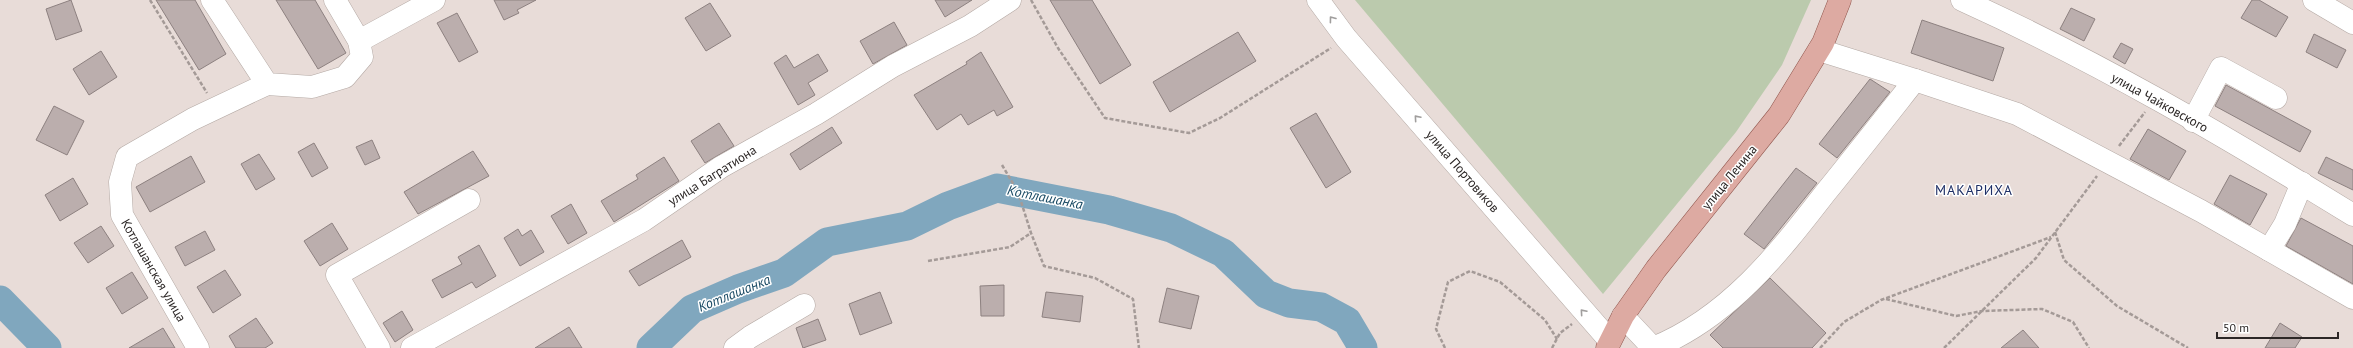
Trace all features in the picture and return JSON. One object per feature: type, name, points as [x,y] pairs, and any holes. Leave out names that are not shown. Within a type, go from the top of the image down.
[{"type":"main road","name":"улица Ленина","points":[[1608,344],[1623,316],[1656,268],[1779,115],[1819,50],[1840,0]]},
{"type":"street","points":[[212,0],[267,84],[312,87],[345,77],[362,57],[359,40],[335,0]]},
{"type":"street","points":[[359,40],[434,0]]},
{"type":"street","name":"улица Багратиона","points":[[412,348],[644,220],[721,167],[816,114],[893,66],[970,26],[1010,0]]},
{"type":"street","name":"улица Портовиков","points":[[1318,0],[1346,38],[1608,344]]},
{"type":"street","name":"улица Чайковского","points":[[1962,0],[2038,35],[2155,99],[2302,183],[2353,215]]},
{"type":"street","points":[[2314,0],[2353,23]]},
{"type":"street","points":[[1819,50],[2016,114],[2201,211],[2353,298]]},
{"type":"street","points":[[2193,121],[2221,68],[2276,98]]},
{"type":"street","points":[[1623,316],[1653,348],[1672,340],[1697,326],[1751,282],[1777,254],[1914,80]]},
{"type":"street","name":"Котлашанская улица","points":[[198,348],[122,215],[120,182],[127,157],[193,119],[267,84]]},
{"type":"street","points":[[2269,250],[2285,224],[2302,183]]},
{"type":"street","points":[[379,348],[337,275],[469,200]]},
{"type":"street","points":[[735,348],[804,305]]},
{"type":"path","points":[[150,0],[209,98],[193,119]]},
{"type":"path","points":[[1031,0],[1058,48],[1105,118],[1189,133],[1220,118],[1346,38]]},
{"type":"path","points":[[1944,348],[2036,258],[2155,99]]},
{"type":"path","points":[[1002,165],[1018,192],[1030,233],[1044,266],[1095,278],[1133,299],[1139,348]]},
{"type":"path","points":[[2055,231],[2064,260],[2116,306],[2188,348]]},
{"type":"path","points":[[928,261],[1010,248],[1030,233]]},
{"type":"path","points":[[1820,348],[1844,322],[1886,299],[2052,237]]},
{"type":"path","points":[[1445,348],[1436,329],[1448,282],[1470,271],[1500,282],[1545,320],[1557,339],[1552,348]]},
{"type":"path","points":[[1886,299],[1956,316],[1982,311],[2042,309],[2073,322],[2089,348]]},
{"type":"green space","points":[[1355,0],[1811,0],[1782,65],[1736,132],[1603,294]]},
{"type":"building","points":[[71,0],[82,31],[56,40],[46,9]]},
{"type":"building","points":[[156,0],[195,0],[226,54],[199,70]]},
{"type":"building","points":[[276,0],[315,0],[346,53],[318,69]]},
{"type":"building","points":[[494,0],[536,0],[517,10],[519,13],[504,20]]},
{"type":"building","points":[[935,0],[972,0],[945,17]]},
{"type":"building","points":[[1050,0],[1092,0],[1131,65],[1100,84]]},
{"type":"building","points":[[2252,0],[2259,0],[2288,17],[2276,37],[2241,18]]},
{"type":"building","points":[[710,3],[731,36],[706,51],[685,18]]},
{"type":"building","points":[[2071,8],[2095,19],[2084,41],[2060,29]]},
{"type":"building","points":[[457,13],[478,52],[459,62],[437,23]]},
{"type":"building","points":[[1922,20],[2004,48],[1993,81],[1911,53]]},
{"type":"building","points":[[894,22],[907,45],[873,64],[860,41]]},
{"type":"building","points":[[1238,32],[1256,61],[1170,112],[1153,82]]},
{"type":"building","points":[[2314,34],[2346,50],[2337,68],[2306,52]]},
{"type":"building","points":[[2121,43],[2133,49],[2125,64],[2113,57]]},
{"type":"building","points":[[101,51],[117,77],[89,95],[73,69]]},
{"type":"building","points":[[981,52],[1013,107],[997,116],[994,110],[968,125],[961,114],[937,130],[914,95],[967,64],[966,62]]},
{"type":"building","points":[[818,54],[828,71],[808,83],[815,95],[798,105],[774,63],[786,55],[794,68]]},
{"type":"building","points":[[1870,79],[1890,92],[1837,158],[1819,144]]},
{"type":"building","points":[[2226,85],[2311,131],[2300,152],[2215,106]]},
{"type":"building","points":[[54,106],[84,121],[67,155],[36,140]]},
{"type":"building","points":[[1316,113],[1351,172],[1326,188],[1290,128]]},
{"type":"building","points":[[719,123],[734,146],[705,163],[691,141]]},
{"type":"building","points":[[832,127],[842,143],[800,170],[790,154]]},
{"type":"building","points":[[2148,129],[2186,151],[2169,180],[2130,159]]},
{"type":"building","points":[[372,140],[380,158],[365,165],[356,147]]},
{"type":"building","points":[[314,143],[328,168],[312,177],[298,152]]},
{"type":"building","points":[[473,151],[489,176],[418,214],[404,192]]},
{"type":"building","points":[[259,154],[275,179],[256,190],[241,164]]},
{"type":"building","points":[[191,156],[205,182],[150,212],[136,187]]},
{"type":"building","points":[[664,157],[679,181],[614,222],[601,201],[638,179],[636,175]]},
{"type":"building","points":[[2326,157],[2353,170],[2353,190],[2318,173]]},
{"type":"building","points":[[1796,168],[1817,183],[1764,249],[1744,234]]},
{"type":"building","points":[[2230,175],[2267,194],[2250,225],[2214,204]]},
{"type":"building","points":[[73,178],[88,204],[60,221],[45,195]]},
{"type":"building","points":[[571,204],[587,233],[568,244],[551,216]]},
{"type":"building","points":[[2301,218],[2353,246],[2353,284],[2286,246]]},
{"type":"building","points":[[332,223],[348,249],[320,266],[304,241]]},
{"type":"building","points":[[101,226],[114,246],[88,263],[74,243]]},
{"type":"building","points":[[518,229],[522,236],[531,230],[544,252],[520,266],[504,238]]},
{"type":"building","points":[[205,231],[215,250],[185,266],[175,247]]},
{"type":"building","points":[[682,240],[691,257],[639,286],[629,271]]},
{"type":"building","points":[[479,245],[496,276],[476,288],[472,282],[442,298],[432,280],[462,264],[458,257]]},
{"type":"building","points":[[225,270],[241,295],[213,313],[197,287]]},
{"type":"building","points":[[132,272],[148,298],[122,314],[106,288]]},
{"type":"building","points":[[1770,278],[1826,333],[1812,348],[1723,348],[1710,335]]},
{"type":"building","points":[[1004,285],[1004,316],[981,316],[980,286]]},
{"type":"building","points":[[1167,288],[1199,296],[1191,329],[1159,322]]},
{"type":"building","points":[[880,292],[892,323],[860,335],[849,304]]},
{"type":"building","points":[[1046,292],[1083,296],[1080,322],[1042,317]]},
{"type":"building","points":[[402,311],[413,330],[395,342],[383,323]]},
{"type":"building","points":[[256,318],[273,343],[265,348],[236,348],[229,336]]},
{"type":"building","points":[[818,319],[826,340],[803,348],[796,328]]},
{"type":"building","points":[[2280,323],[2302,337],[2295,348],[2265,348]]},
{"type":"building","points":[[569,327],[582,348],[535,348]]},
{"type":"building","points":[[163,328],[175,348],[129,348]]},
{"type":"building","points":[[2023,330],[2039,348],[2001,348]]},
{"type":"waterway","name":"Котлашанка","points":[[651,348],[692,309],[738,289],[784,273],[827,242],[907,226],[948,206],[997,188],[1109,210],[1171,228],[1223,253],[1266,294],[1289,303],[1321,307],[1347,321],[1363,348]]},
{"type":"waterway","name":"Котлашанка","points":[[0,300],[47,348]]},
{"type":"district","name":"МАКАРИХА","points":[[1974,190]]}]
